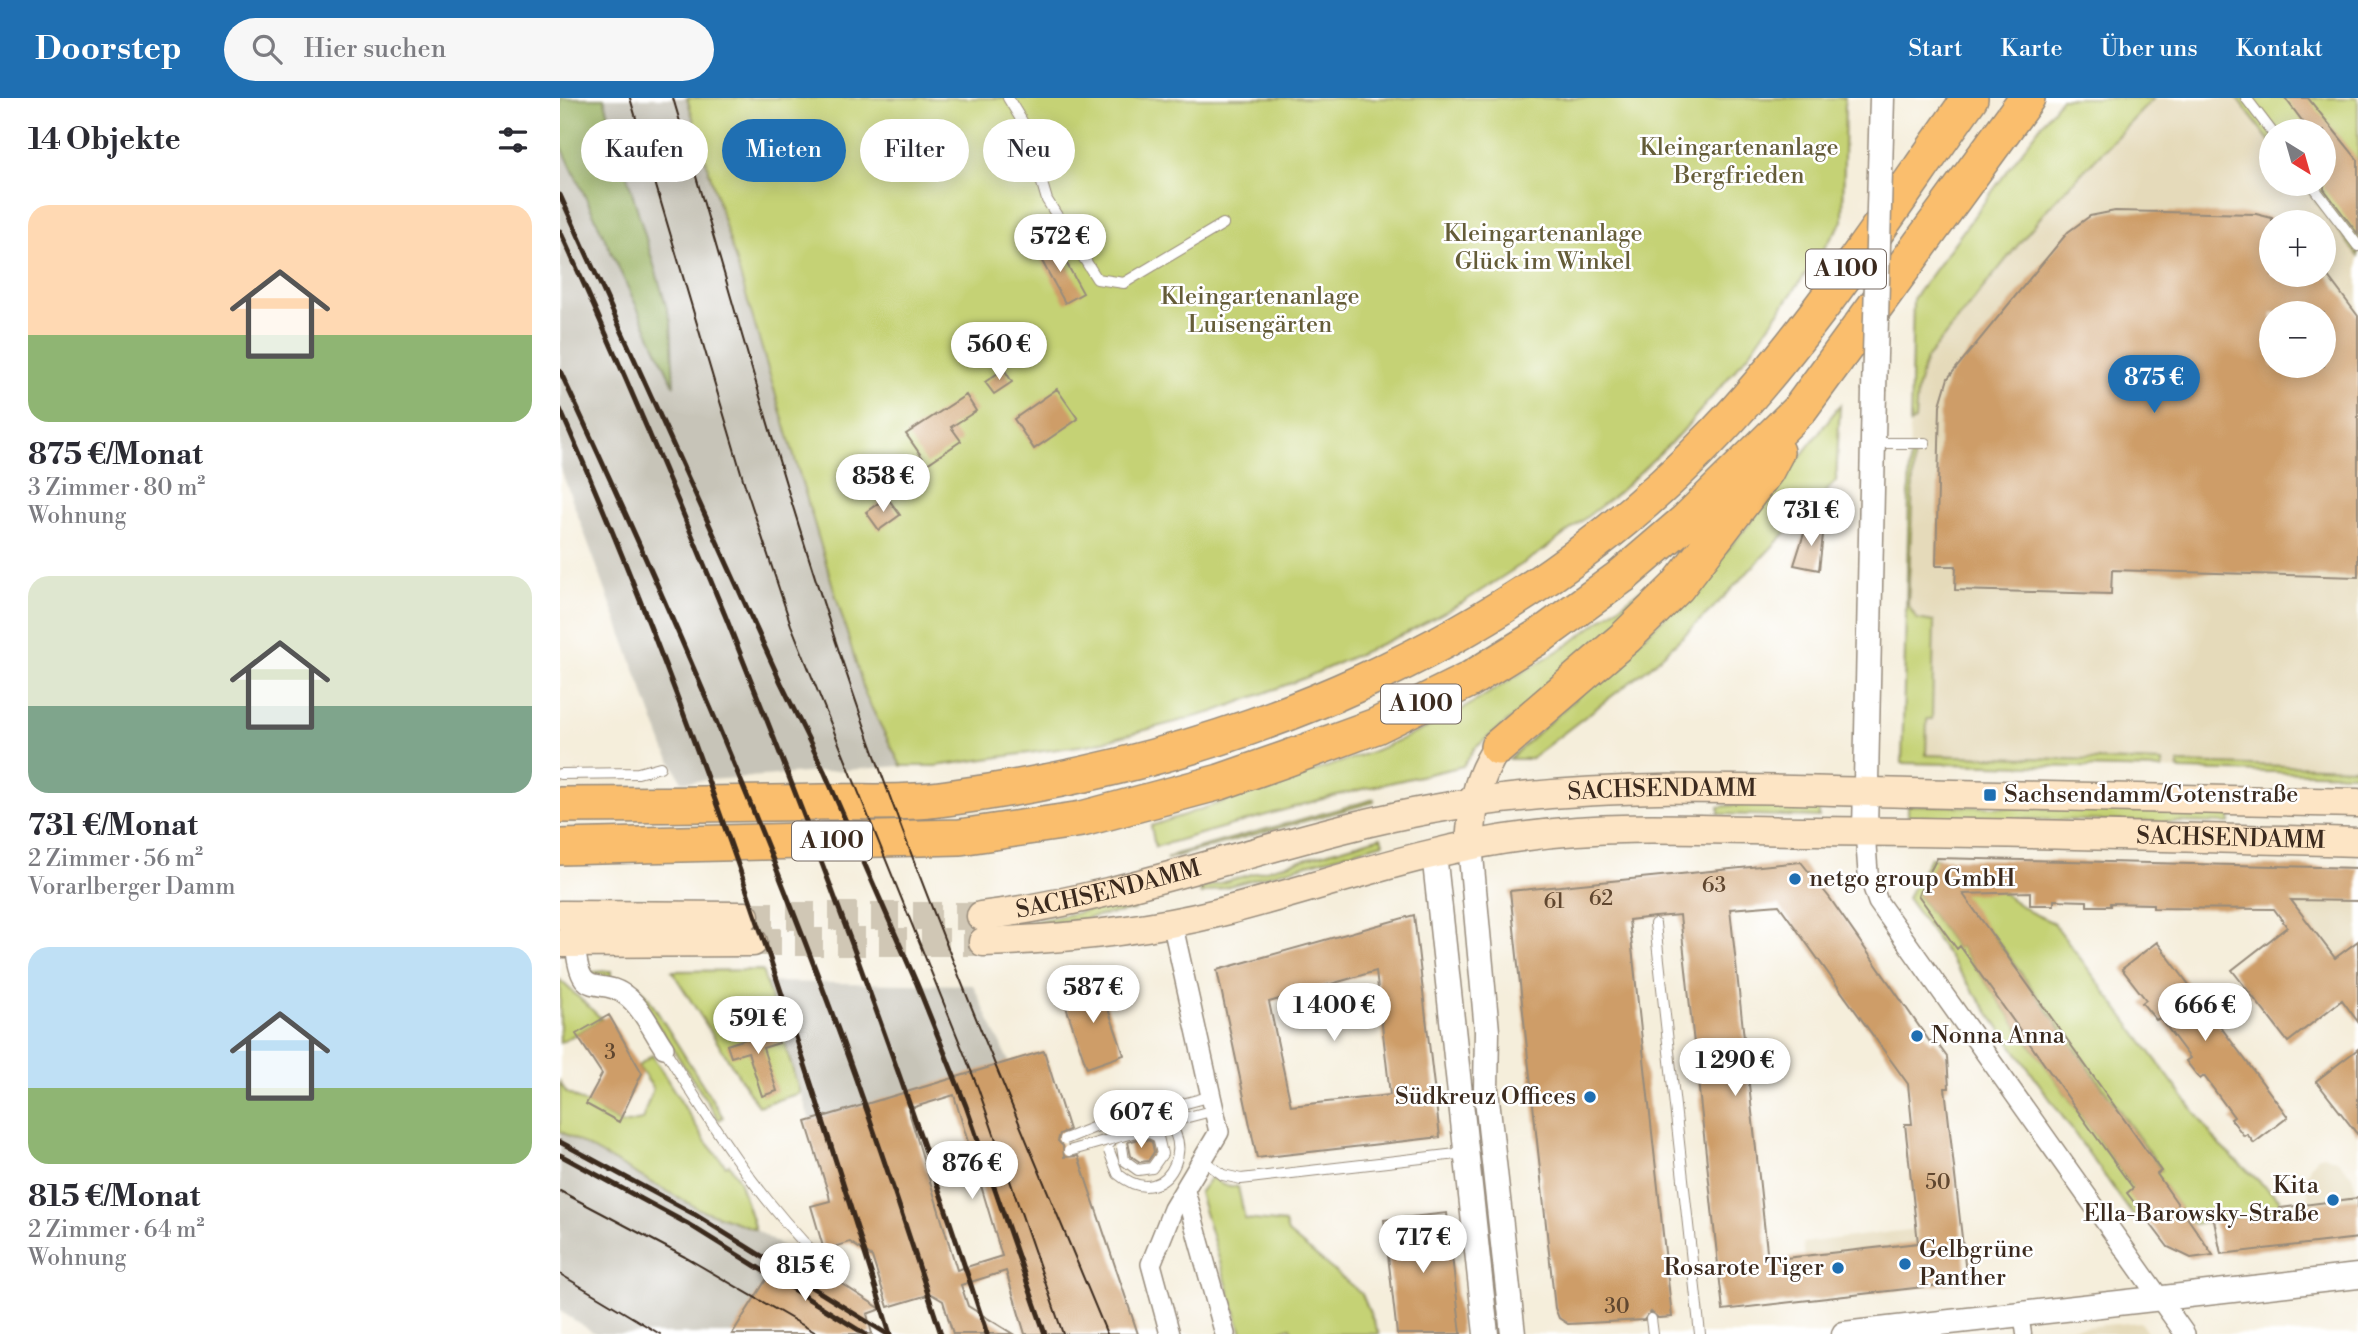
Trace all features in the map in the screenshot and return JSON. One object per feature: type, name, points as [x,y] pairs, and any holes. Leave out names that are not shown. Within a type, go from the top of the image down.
[{"type":"highway","name":"A 100","points":[[560,805],[943,799],[1028,785],[1135,761],[1274,719],[1351,689],[1521,597],[1605,536],[1687,462],[1754,390],[1810,320],[1970,98]]},
{"type":"highway","name":"A 100","points":[[560,847],[703,846],[960,836],[1082,819],[1136,806],[1286,759],[1376,726],[1469,680],[1543,634],[1651,552],[1800,409],[2027,98]]},
{"type":"highway","points":[[1498,747],[1626,638],[1677,587],[1766,471],[1800,409]]},
{"type":"main road","points":[[1434,853],[1472,802],[1485,768],[1498,747]]},
{"type":"main road","name":"SACHSENDAMM","points":[[2358,803],[1730,788],[1624,790],[1472,802],[1378,819],[1161,880],[1062,904],[982,929],[1071,938],[1172,922],[1220,912],[1434,853],[1470,845],[1586,830],[1865,831],[2358,842]]},
{"type":"main road","points":[[1470,845],[1472,802]]},
{"type":"main road","points":[[1161,880],[1172,922]]},
{"type":"main road","points":[[560,915],[749,929],[568,942]]},
{"type":"street","points":[[1882,98],[1863,791],[1868,873],[1878,902],[2185,1334]]},
{"type":"street","points":[[1470,845],[1487,1031],[1486,1090],[1513,1334]]},
{"type":"street","points":[[1434,853],[1486,1334]]},
{"type":"street","points":[[1170,1334],[1151,1264],[1173,1209],[1219,1132],[1172,922]]},
{"type":"street","points":[[568,942],[578,971],[584,979],[631,999],[663,1048]]},
{"type":"street","points":[[1185,1191],[1225,1334]]},
{"type":"street","points":[[1844,1334],[2022,1324],[2159,1298],[2358,1276]]},
{"type":"lane","points":[[1008,98],[1025,126],[1048,200],[1087,267],[1097,279],[1124,283],[1223,224]]},
{"type":"lane","points":[[2245,98],[2262,119]]},
{"type":"lane","points":[[2320,196],[2358,246]]},
{"type":"lane","points":[[1872,443],[1925,443]]},
{"type":"lane","points":[[560,774],[638,773],[660,767]]},
{"type":"lane","points":[[1655,924],[1700,1334]]},
{"type":"lane","points":[[663,1048],[713,1126],[792,1232],[820,1259]]},
{"type":"lane","points":[[1069,1152],[1143,1130],[1159,1140],[1162,1154],[1152,1168],[1138,1170],[1124,1160],[1122,1147],[1127,1136],[1134,1131],[1214,1102]]},
{"type":"lane","points":[[1065,1139],[1113,1122],[1148,1116],[1168,1126],[1178,1146],[1172,1171],[1160,1182],[1150,1185],[1133,1184],[1118,1174],[1109,1151],[1114,1133],[1124,1122],[1214,1102]]},
{"type":"lane","points":[[1204,1161],[1223,1175],[1241,1180],[1466,1153]]},
{"type":"lane","points":[[1651,1319],[1653,1334]]},
{"type":"shaded area","points":[[604,98],[687,98],[693,119],[610,119]]},
{"type":"shaded area","points":[[2154,98],[2237,98],[2259,127],[2259,196],[2312,196],[2323,210],[2259,210],[2259,287],[2336,287],[2336,227],[2358,256],[2358,774],[1902,763],[1911,385],[1921,378],[1926,359],[2047,209]]},
{"type":"shaded area","points":[[560,143],[673,383],[671,322],[629,182],[708,182],[708,168],[866,697],[901,766],[682,782],[664,748],[560,467]]},
{"type":"shaded area","points":[[2275,899],[2358,901],[2358,1021],[2269,903]]},
{"type":"shaded area","points":[[766,982],[973,985],[1009,1062],[810,1121]]},
{"type":"shaded area","points":[[560,1131],[699,1209],[755,1229],[862,1298],[872,1334],[596,1334],[560,1311]]},
{"type":"shaded area","name":"Kita Ella-Barowsky-Straße","points":[[2324,1155],[2338,1161],[2352,1175],[2358,1197],[2358,1238],[2315,1243],[2306,1178],[2317,1157]]},
{"type":"shaded area","points":[[1916,1229],[1918,1243],[1939,1241],[1944,1285],[1810,1301],[1803,1243]]},
{"type":"shaded area","points":[[2140,1322],[2149,1334],[2037,1334],[2037,1331]]},
{"type":"green space","points":[[560,98],[604,98],[610,119],[581,119],[581,182],[629,182],[671,322],[674,386],[560,143]]},
{"type":"green space","points":[[687,98],[1845,98],[1843,221],[1749,354],[1681,433],[1619,492],[1544,550],[1462,603],[1406,633],[1305,678],[1213,712],[1093,744],[936,766],[901,766],[866,697],[708,168],[708,119],[693,119]]},
{"type":"green space","points":[[2061,98],[2154,98],[2047,209],[1926,359],[1917,390],[1915,420],[1910,424],[1913,299]]},
{"type":"green space","points":[[2237,98],[2358,98],[2358,256],[2336,227],[2336,210],[2323,210],[2312,196],[2336,196],[2336,119],[2259,119],[2259,127]]},
{"type":"green space","points":[[1840,405],[1836,481],[1712,609],[1651,666],[1530,759],[1509,759],[1689,595],[1749,524]]},
{"type":"green space","points":[[1910,455],[1914,457],[1908,605],[1917,619],[1934,622],[1932,719],[1927,719],[1926,755],[2162,762],[2162,769],[1902,763]]},
{"type":"green space","points":[[1674,565],[1585,658],[1474,749],[1463,766],[1333,796],[1155,847],[1151,826],[1374,751],[1443,721],[1569,644]]},
{"type":"green space","points":[[2178,763],[2358,768],[2358,774],[2179,770]]},
{"type":"green space","points":[[1374,799],[1374,802],[1166,859],[1176,854]]},
{"type":"green space","points":[[1779,799],[1819,800],[1819,817],[1719,814],[1719,807]]},
{"type":"green space","points":[[1908,805],[2230,813],[2230,823],[1908,817]]},
{"type":"green space","points":[[1381,837],[1383,843],[1201,894],[1199,889]]},
{"type":"green space","points":[[1930,858],[1938,858],[1937,866],[1918,895],[1956,948],[1960,946],[2133,1188],[2142,1211],[2134,1217],[1907,898]]},
{"type":"green space","points":[[1956,892],[2001,892],[2030,912],[2054,923],[2220,1146],[2279,1199],[2281,1213],[2194,1224],[2189,1221],[2156,1174],[2161,1170],[2152,1156],[2000,944]]},
{"type":"green space","points":[[1132,898],[1134,910],[1020,929],[1021,923],[1077,913]]},
{"type":"green space","points":[[762,970],[800,1093],[758,1106],[672,971]]},
{"type":"green space","points":[[611,971],[611,978],[627,979],[646,994],[723,1117],[719,1120],[635,990],[600,979],[589,972]]},
{"type":"green space","points":[[560,980],[602,1019],[560,1043]]},
{"type":"green space","points":[[652,1055],[706,1142],[726,1166],[729,1164],[739,1180],[755,1229],[699,1209],[560,1131],[560,1082],[566,1092],[622,1124],[642,1120],[653,1088],[638,1066]]},
{"type":"green space","points":[[1211,1177],[1223,1185],[1238,1187],[1245,1219],[1285,1223],[1288,1233],[1362,1294],[1379,1334],[1294,1334],[1291,1327],[1269,1334],[1242,1334],[1199,1193]]},
{"type":"building","points":[[2285,98],[2308,98],[2325,119],[2301,119]]},
{"type":"building","points":[[2336,133],[2358,160],[2358,234],[2329,196],[2336,196]]},
{"type":"building","points":[[2115,211],[2256,214],[2259,215],[2259,287],[2336,287],[2358,316],[2358,577],[2112,570],[2111,594],[1955,590],[1956,566],[1936,566],[1940,405],[1948,378],[2068,232],[2090,216]]},
{"type":"building","points":[[1056,244],[1083,293],[1065,303],[1038,254]]},
{"type":"building","points":[[1004,369],[1012,382],[994,394],[985,382]]},
{"type":"building","points":[[1057,389],[1078,419],[1034,449],[1014,419]]},
{"type":"building","points":[[966,395],[976,411],[951,427],[961,441],[927,464],[906,434]]},
{"type":"building","points":[[887,497],[900,515],[879,530],[866,512]]},
{"type":"building","points":[[1807,524],[1824,526],[1819,570],[1794,565]]},
{"type":"building","points":[[1937,858],[2358,868],[2358,901],[2291,900],[2335,958],[2358,941],[2358,1022],[2342,1000],[2288,1042],[2232,970],[2287,927],[2274,909],[2153,908],[2153,904],[2110,903],[2110,906],[2087,906],[2087,901],[2054,900],[2054,905],[2030,905],[2030,892],[1963,894],[2161,1171],[2157,1174],[2213,1255],[2191,1258],[2168,1247],[2127,1193],[2133,1188],[1960,946],[1957,949],[1918,895]]},
{"type":"building","points":[[1801,862],[1829,897],[1930,1042],[1934,1039],[1947,1057],[1949,1088],[1945,1088],[1967,1282],[1723,1310],[1680,915],[1655,917],[1629,920],[1672,1317],[1658,1318],[1651,1312],[1644,1320],[1568,1324],[1559,1318],[1555,1308],[1510,891]],"holes":[[[1779,905],[1908,1084],[1912,1124],[1905,1124],[1918,1243],[1768,1260],[1730,909]]]},
{"type":"building","points":[[1414,915],[1440,1137],[1257,1158],[1217,970]],"holes":[[[1376,971],[1390,1095],[1291,1106],[1269,1002]]]},
{"type":"building","points":[[2157,942],[2288,1117],[2254,1143],[2247,1134],[2244,1136],[2231,1119],[2234,1117],[2204,1076],[2200,1079],[2186,1061],[2190,1058],[2160,1018],[2156,1020],[2142,1003],[2146,1000],[2122,969]]},
{"type":"building","points":[[1099,983],[1124,1055],[1087,1068],[1062,995]]},
{"type":"building","points":[[609,1015],[642,1073],[619,1122],[586,1104],[602,1074],[576,1034]]},
{"type":"building","points":[[764,1024],[766,1032],[775,1029],[779,1043],[763,1048],[777,1091],[762,1096],[748,1052],[731,1057],[727,1045],[752,1037],[749,1028]]},
{"type":"building","points":[[2358,1049],[2358,1135],[2316,1081]]},
{"type":"building","points":[[1044,1051],[1069,1130],[1060,1134],[1058,1141],[1063,1146],[1064,1157],[1078,1156],[1138,1334],[1025,1334],[1006,1271],[961,1285],[968,1306],[1013,1334],[953,1334],[943,1301],[931,1294],[888,1307],[872,1257],[850,1242],[824,1250],[811,1206],[830,1201],[806,1122]],"holes":[[[954,1095],[1002,1256],[957,1270],[908,1109]]]},
{"type":"building","points":[[1142,1138],[1152,1142],[1154,1152],[1148,1161],[1140,1162],[1131,1156],[1128,1142]]},
{"type":"building","points":[[2358,1198],[2358,1238],[2221,1254],[2214,1220],[2256,1216],[2281,1212],[2280,1208]]},
{"type":"building","points":[[1447,1213],[1461,1334],[1397,1334],[1384,1220]]},
{"type":"building","points":[[786,1248],[881,1309],[867,1314],[872,1334],[732,1334]]},
{"type":"tunnel","points":[[745,916],[981,916]]},
{"type":"tunnel","points":[[753,942],[983,942]]},
{"type":"tram line","points":[[630,98],[743,479],[791,625],[978,1088],[1063,1334]]},
{"type":"tram line","points":[[673,98],[786,485],[861,716],[949,950],[1107,1334]]},
{"type":"tram line","points":[[560,1191],[685,1257],[818,1334]]},
{"type":"tram line","points":[[560,1274],[660,1334]]},
{"type":"railway","points":[[560,195],[781,683],[824,771],[917,984],[966,1106],[1045,1334]]},
{"type":"railway","points":[[560,231],[678,502],[789,776],[892,1054],[987,1334]]},
{"type":"railway","points":[[560,371],[629,522],[761,829],[837,1027],[941,1334]]},
{"type":"railway","points":[[560,409],[654,636],[697,751],[778,982],[890,1334]]},
{"type":"railway","points":[[560,1142],[694,1214],[887,1334]]},
{"type":"railway","points":[[560,1155],[688,1224],[865,1334]]},
{"type":"place","name":"Sachsendamm/Gotenstraße","points":[[1990,795]]},
{"type":"place","name":"netgo group GmbH","points":[[1795,879]]},
{"type":"place","name":"Nonna Anna","points":[[1917,1036]]},
{"type":"place","name":"Südkreuz Offices","points":[[1590,1097]]},
{"type":"place","name":"Kita Ella-Barowsky-Straße","points":[[2333,1200]]},
{"type":"place","name":"Gelbgrüne Panther","points":[[1905,1264]]},
{"type":"place","name":"Rosarote Tiger","points":[[1838,1268]]},
{"type":"park label","name":"Kleingartenanlage Bergfrieden","points":[[1739,162]]},
{"type":"park label","name":"Kleingartenanlage Glück im Winkel","points":[[1543,248]]},
{"type":"park label","name":"Kleingartenanlage Luisengärten","points":[[1260,311]]}]
